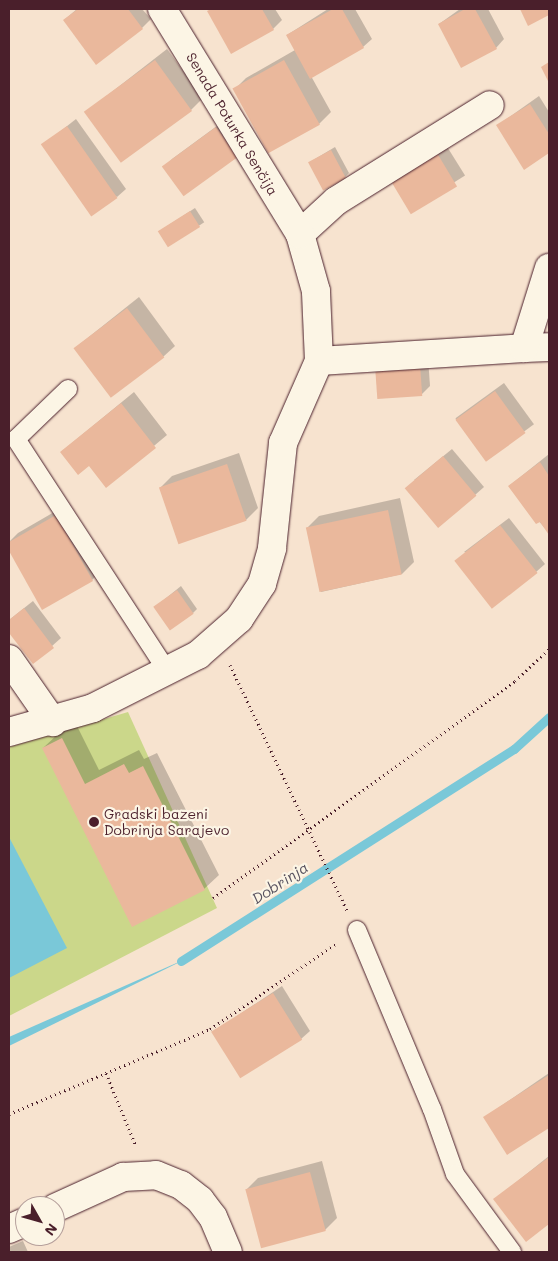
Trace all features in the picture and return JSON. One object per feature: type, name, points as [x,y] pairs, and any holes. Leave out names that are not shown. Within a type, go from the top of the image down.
[{"type":"street","name":"Senada Poturka Senčija","points":[[9,732],[53,722],[93,708],[198,655],[219,640],[239,618],[262,584],[272,548],[283,443],[319,361],[316,291],[300,234],[166,10]]},
{"type":"street","points":[[300,234],[336,201],[490,105]]},
{"type":"street","points":[[319,361],[537,347],[549,268]]},
{"type":"street","points":[[9,659],[53,722]]},
{"type":"street","points":[[65,1203],[123,1177],[156,1175],[181,1185],[200,1200],[213,1218],[228,1252]]},
{"type":"lane","points":[[68,389],[16,439],[167,671]]},
{"type":"lane","points":[[357,930],[432,1109],[455,1174],[512,1252]]},
{"type":"path","points":[[9,1114],[210,1029],[357,930],[219,640]]},
{"type":"path","points":[[212,898],[308,827],[515,681],[549,649]]},
{"type":"path","points":[[106,1073],[148,1176]]},
{"type":"green space","name":"Gradski bazeni Dobrinja Sarajevo","points":[[128,712],[217,908],[9,1016],[9,747]]},
{"type":"water","points":[[9,837],[67,948],[9,978]]},
{"type":"water","points":[[190,957],[9,1046],[9,1037]]},
{"type":"building","points":[[78,9],[128,9],[143,29],[96,65],[63,20]]},
{"type":"building","points":[[211,9],[262,9],[274,30],[231,54],[207,11]]},
{"type":"building","points":[[333,9],[342,9],[364,48],[310,79],[286,35]]},
{"type":"building","points":[[465,9],[475,9],[497,49],[461,68],[438,24]]},
{"type":"building","points":[[520,9],[549,9],[549,15],[528,26]]},
{"type":"building","points":[[155,60],[192,111],[121,163],[84,112]]},
{"type":"building","points":[[284,60],[320,125],[268,153],[232,89]]},
{"type":"building","points":[[549,62],[549,83],[541,67]]},
{"type":"building","points":[[530,104],[549,134],[549,153],[524,170],[496,125]]},
{"type":"building","points":[[67,126],[117,198],[91,216],[41,144]]},
{"type":"building","points":[[216,127],[238,157],[184,196],[162,166]]},
{"type":"building","points":[[331,150],[346,178],[323,190],[308,162]]},
{"type":"building","points":[[437,153],[457,186],[411,214],[391,181]]},
{"type":"building","points":[[190,211],[200,227],[168,247],[158,231]]},
{"type":"building","points":[[127,308],[164,358],[111,398],[73,348]]},
{"type":"building","points":[[420,364],[422,396],[377,399],[375,367]]},
{"type":"building","points":[[495,391],[526,433],[486,462],[455,420]]},
{"type":"building","points":[[121,403],[156,448],[106,488],[89,466],[78,475],[60,452]]},
{"type":"building","points":[[443,456],[476,496],[438,528],[405,488]]},
{"type":"building","points":[[540,462],[549,476],[549,535],[540,522],[536,524],[508,486]]},
{"type":"building","points":[[227,464],[247,521],[178,544],[159,487]]},
{"type":"building","points":[[388,510],[402,575],[320,592],[306,527]]},
{"type":"building","points":[[56,515],[93,581],[42,610],[9,551],[9,542]]},
{"type":"building","points":[[500,525],[538,573],[492,609],[454,561]]},
{"type":"building","points":[[177,590],[194,614],[170,630],[153,607]]},
{"type":"building","points":[[24,608],[54,648],[33,664],[9,633],[9,620]]},
{"type":"building","points":[[62,738],[85,784],[124,764],[129,773],[143,766],[205,890],[132,927],[42,748]]},
{"type":"building","points":[[273,993],[302,1040],[240,1078],[211,1032]]},
{"type":"building","points":[[549,1075],[549,1128],[507,1155],[483,1117]]},
{"type":"building","points":[[549,1157],[549,1224],[526,1242],[493,1199]]},
{"type":"building","points":[[310,1172],[326,1231],[261,1248],[245,1189]]},
{"type":"waterway","name":"Dobrinja","points":[[181,961],[514,749],[549,717]]},
{"type":"place","name":"Gradski bazeni Dobrinja Sarajevo","points":[[94,822]]}]
